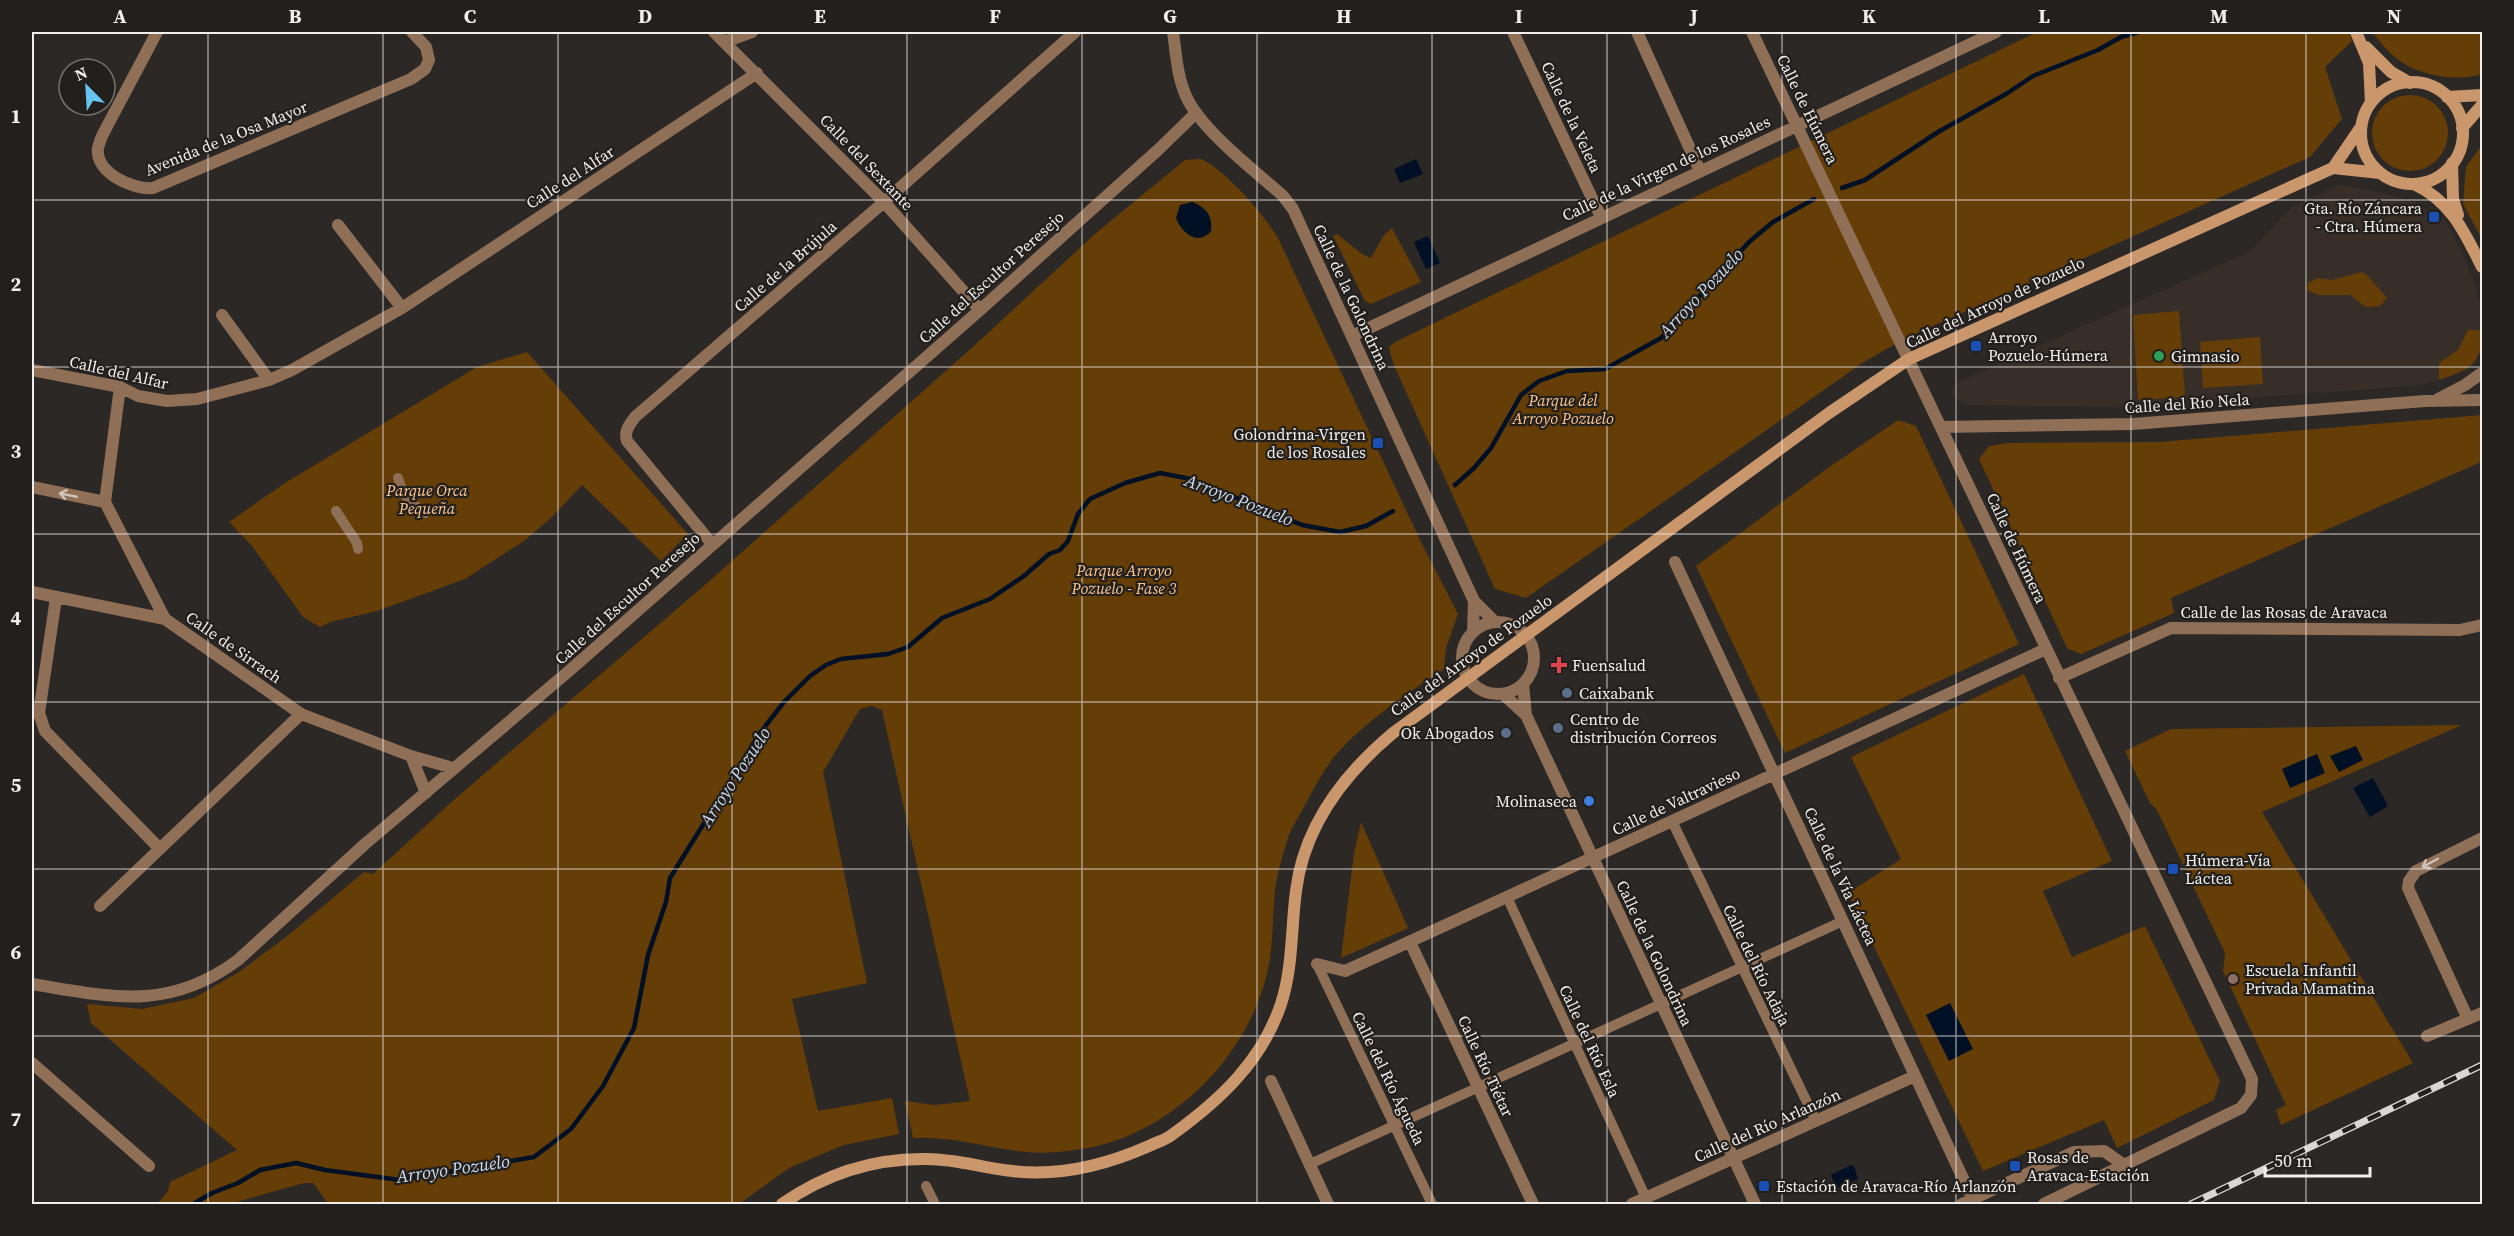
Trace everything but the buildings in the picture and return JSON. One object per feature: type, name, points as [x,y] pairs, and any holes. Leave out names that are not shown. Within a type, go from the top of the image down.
[{"type":"main road","points":[[2359,37],[2376,60],[2391,72],[2410,83],[2434,88],[2447,97],[2457,111],[2462,128],[2462,143],[2452,163],[2440,176],[2414,184],[2396,182],[2380,173],[2333,168],[2361,127],[2371,103],[2370,73],[2359,37]]},
{"type":"main road","points":[[2371,103],[2388,88],[2410,83]]},
{"type":"main road","points":[[2447,97],[2482,95]]},
{"type":"main road","points":[[2462,128],[2482,105]]},
{"type":"main road","points":[[2361,127],[2364,152],[2380,173]]},
{"type":"main road","points":[[2452,163],[2453,199],[2461,225]]},
{"type":"main road","name":"Calle del Arroyo de Pozuelo","points":[[782,1204],[839,1173],[875,1164],[929,1159],[1011,1171],[1064,1172],[1119,1159],[1171,1136],[1233,1085],[1262,1045],[1281,1003],[1288,971],[1300,869],[1306,849],[1328,804],[1342,782],[1370,752],[1399,728],[1829,413],[1909,359],[2333,168]]},
{"type":"main road","points":[[2414,184],[2446,204],[2461,225],[2482,267]]},
{"type":"street","name":"Avenida de la Osa Mayor","points":[[157,32],[103,134],[98,148],[103,166],[109,173],[145,189],[153,188],[411,80],[425,69],[429,60],[426,47],[412,32]]},
{"type":"street","name":"Calle del Sextante","points":[[714,32],[884,202],[980,310]]},
{"type":"street","points":[[724,42],[752,32]]},
{"type":"street","name":"Calle de la Brújula","points":[[712,544],[627,441],[625,435],[627,427],[635,417],[884,202],[1075,32]]},
{"type":"street","name":"Calle de la Golondrina","points":[[1173,32],[1183,88],[1196,112],[1283,196],[1293,209],[1474,601],[1495,622]]},
{"type":"street","name":"Calle de la Veleta","points":[[1513,32],[1601,217]]},
{"type":"street","points":[[1637,32],[1700,171]]},
{"type":"street","name":"Calle de Húmera","points":[[1752,32],[2252,1079],[2251,1095],[2241,1108],[2124,1165]]},
{"type":"street","name":"Calle de la Virgen de los Rosales","points":[[1352,336],[1995,32]]},
{"type":"street","name":"Calle del Alfar","points":[[32,370],[120,387],[138,396],[167,401],[197,399],[269,380],[292,370],[402,308],[757,73]]},
{"type":"street","name":"Calle del Escultor Peresejo","points":[[32,984],[94,994],[142,998],[189,988],[218,975],[238,960],[365,844],[569,671],[980,310],[1159,149],[1196,112]]},
{"type":"street","points":[[338,225],[402,308]]},
{"type":"street","points":[[222,315],[269,380]]},
{"type":"street","name":"Calle del Río Nela","points":[[2434,401],[2465,385],[2482,372]]},
{"type":"street","points":[[32,487],[105,502],[120,387]]},
{"type":"street","name":"Calle del Río Nela","points":[[1941,427],[2133,424],[2434,401],[2482,400]]},
{"type":"street","points":[[398,478],[403,494],[425,513]]},
{"type":"street","name":"Calle de Sirrach","points":[[105,502],[165,619],[301,714],[411,756],[453,768]]},
{"type":"street","points":[[336,512],[357,543],[358,549]]},
{"type":"street","name":"Calle de la Vía Láctea","points":[[1675,562],[1776,774],[1915,1076],[1970,1203]]},
{"type":"street","points":[[32,592],[165,619]]},
{"type":"street","points":[[56,598],[39,713],[45,730],[160,849]]},
{"type":"street","name":"Calle de la Golondrina","points":[[1467,678],[1463,670],[1462,653],[1464,645],[1473,632],[1474,601]]},
{"type":"street","points":[[1467,678],[1482,691],[1503,694],[1516,690],[1533,670],[1533,648],[1526,635],[1512,624],[1495,622],[1483,625],[1473,632]]},
{"type":"street","name":"Calle de las Rosas de Aravaca","points":[[2060,678],[2171,628],[2460,630],[2482,625]]},
{"type":"street","name":"Calle de Valtravieso","points":[[1317,964],[1345,970],[1410,942],[2046,649]]},
{"type":"street","name":"Calle de la Golondrina","points":[[1523,684],[1526,715],[1755,1204]]},
{"type":"street","name":"Calle de la Golondrina","points":[[1503,694],[1526,715]]},
{"type":"street","points":[[100,906],[301,714]]},
{"type":"street","points":[[411,756],[426,793]]},
{"type":"street","name":"Calle del Río Adaja","points":[[1672,821],[1816,1121]]},
{"type":"street","points":[[2468,1019],[2408,888],[2409,881],[2416,871],[2482,838]]},
{"type":"street","name":"Calle del Río Esla","points":[[1507,897],[1646,1198]]},
{"type":"street","points":[[1310,1164],[1843,921]]},
{"type":"street","name":"Calle Río Tiétar","points":[[1410,942],[1533,1204]]},
{"type":"street","name":"Calle del Río Águeda","points":[[1317,964],[1432,1204]]},
{"type":"street","points":[[2427,1036],[2482,1013]]},
{"type":"street","points":[[32,1063],[149,1166]]},
{"type":"street","name":"Calle del Río Arlanzón","points":[[1632,1204],[1915,1076]]},
{"type":"street","points":[[1271,1081],[1328,1204]]},
{"type":"street","points":[[1970,1203],[2074,1152],[2104,1151],[2124,1165],[2044,1204]]},
{"type":"street","points":[[926,1186],[935,1204]]},
{"type":"shaded area","points":[[2339,185],[2376,191],[2417,203],[2446,221],[2466,261],[2482,307],[2482,348],[2468,370],[2424,385],[2128,407],[1971,405],[1954,398],[1952,389],[1956,383],[2251,251],[2292,207]]},
{"type":"green space","name":"Parque del Arroyo Pozuelo","points":[[2037,32],[2349,32],[2352,41],[2325,67],[2342,119],[2310,157],[1906,338],[1864,362],[1526,598],[1495,589],[1393,363],[1389,347],[1395,342]]},
{"type":"green space","points":[[2372,32],[2482,32],[2482,74],[2450,77],[2416,70],[2393,56]]},
{"type":"green space","points":[[2410,95],[2425,98],[2437,106],[2445,118],[2448,133],[2445,148],[2437,160],[2425,168],[2410,171],[2395,168],[2383,160],[2375,148],[2372,133],[2375,118],[2383,106],[2395,98]]},
{"type":"green space","points":[[2482,145],[2482,239],[2463,204],[2466,167]]},
{"type":"green space","name":"Parque Arroyo Pozuelo - Fase 3","points":[[1201,159],[1222,173],[1244,194],[1278,238],[1421,542],[1458,614],[1446,648],[1444,669],[1377,717],[1340,750],[1320,777],[1294,824],[1285,847],[1276,883],[1271,954],[1260,995],[1247,1025],[1230,1054],[1208,1079],[1184,1102],[1157,1121],[1128,1136],[1089,1148],[1034,1153],[942,1139],[913,1138],[905,1101],[935,1105],[970,1101],[882,710],[872,706],[860,709],[823,772],[867,983],[792,999],[818,1111],[892,1098],[899,1134],[844,1145],[789,1168],[739,1204],[322,1204],[327,1202],[313,1183],[304,1183],[229,1204],[158,1203],[168,1191],[170,1182],[237,1150],[91,1023],[87,1004],[142,1009],[194,998],[239,972],[286,937],[364,872],[373,874],[456,798],[706,584],[976,344],[1096,233],[1185,160]]},
{"type":"green space","points":[[1392,228],[1421,282],[1371,304],[1365,301],[1333,236],[1337,234],[1362,254],[1371,258],[1384,235]]},
{"type":"green space","points":[[2361,272],[2366,274],[2387,298],[2380,306],[2366,307],[2350,295],[2318,295],[2307,290],[2308,283],[2318,278],[2332,280]]},
{"type":"green space","name":"Gimnasio","points":[[2179,311],[2185,397],[2138,400],[2133,315]]},
{"type":"green space","points":[[2468,330],[2482,330],[2482,342],[2477,358],[2466,369],[2439,380],[2439,363],[2458,350]]},
{"type":"green space","points":[[2260,337],[2263,384],[2203,388],[2200,342]]},
{"type":"green space","name":"Parque Orca Pequeña","points":[[527,352],[688,534],[661,561],[582,485],[551,518],[524,541],[465,579],[377,611],[330,622],[320,627],[303,617],[252,546],[229,522],[285,483],[477,367]]},
{"type":"green space","points":[[2482,415],[2482,465],[2481,462],[2171,598],[2174,613],[2081,654],[2067,648],[1979,459],[1989,446],[2007,443],[2159,442]]},
{"type":"green space","points":[[1898,420],[1916,426],[2019,644],[1785,753],[1696,566],[1828,468]]},
{"type":"green space","points":[[2024,674],[2112,861],[2043,891],[2072,957],[2145,926],[2220,1081],[2214,1100],[2117,1148],[2104,1120],[1983,1171],[1848,893],[1901,859],[1851,757]]},
{"type":"green space","points":[[2462,725],[2262,812],[2413,1063],[2281,1125],[2276,1110],[2286,1105],[2223,971],[2225,953],[2157,810],[2150,803],[2125,751],[2171,729]]},
{"type":"green space","points":[[1361,822],[1408,928],[1341,958],[1354,853]]},
{"type":"water","points":[[1416,159],[1423,174],[1400,183],[1394,169]]},
{"type":"water","points":[[1192,202],[1205,209],[1211,221],[1211,231],[1201,238],[1190,236],[1176,218],[1180,205]]},
{"type":"water","points":[[1428,236],[1440,263],[1426,269],[1414,242]]},
{"type":"water","points":[[2356,746],[2363,760],[2339,772],[2330,756]]},
{"type":"water","points":[[2317,754],[2325,773],[2290,788],[2282,769]]},
{"type":"water","points":[[2373,778],[2388,806],[2370,817],[2353,788]]},
{"type":"water","points":[[1950,1003],[1973,1049],[1949,1061],[1926,1015]]},
{"type":"water","points":[[1851,1165],[1854,1166],[1858,1179],[1836,1188],[1831,1175]]},
{"type":"waterway","name":"Arroyo Pozuelo","points":[[1842,188],[1865,180],[1938,132],[2033,76],[2098,50],[2121,37],[2139,32]]},
{"type":"waterway","name":"Arroyo Pozuelo","points":[[1455,485],[1491,448],[1521,395],[1539,381],[1567,371],[1605,369],[1661,338],[1749,242],[1773,222],[1814,199]]},
{"type":"waterway","name":"Arroyo Pozuelo","points":[[193,1204],[260,1170],[296,1163],[325,1170],[400,1180],[534,1157],[571,1129],[603,1086],[634,1028],[648,955],[666,902],[670,878],[760,733],[784,702],[810,676],[826,665],[841,659],[888,654],[908,647],[942,618],[990,599],[1024,576],[1049,554],[1060,550],[1068,541],[1078,514],[1090,499],[1125,483],[1160,473],[1191,479],[1302,525],[1340,532],[1366,526],[1393,511]]},
{"type":"railway","points":[[2191,1204],[2482,1065]]},
{"type":"place","name":"Gta. Río Záncara - Ctra. Húmera","points":[[2434,217]]},
{"type":"place","name":"Arroyo Pozuelo-Húmera","points":[[1976,346]]},
{"type":"place","name":"Gimnasio","points":[[2159,356]]},
{"type":"place","name":"Golondrina-Virgen de los Rosales","points":[[1378,443]]},
{"type":"place","name":"Fuensalud","points":[[1559,665]]},
{"type":"place","name":"Caixabank","points":[[1567,693]]},
{"type":"place","name":"Centro de distribución Correos","points":[[1558,728]]},
{"type":"place","name":"Ok Abogados","points":[[1506,733]]},
{"type":"place","name":"Molinaseca","points":[[1589,801]]},
{"type":"place","name":"Húmera-Vía Láctea","points":[[2173,869]]},
{"type":"place","name":"Escuela Infantil Privada Mamatina","points":[[2233,979]]},
{"type":"place","name":"Rosas de Aravaca-Estación","points":[[2015,1166]]},
{"type":"place","name":"Estación de Aravaca-Río Arlanzón","points":[[1764,1186]]}]
